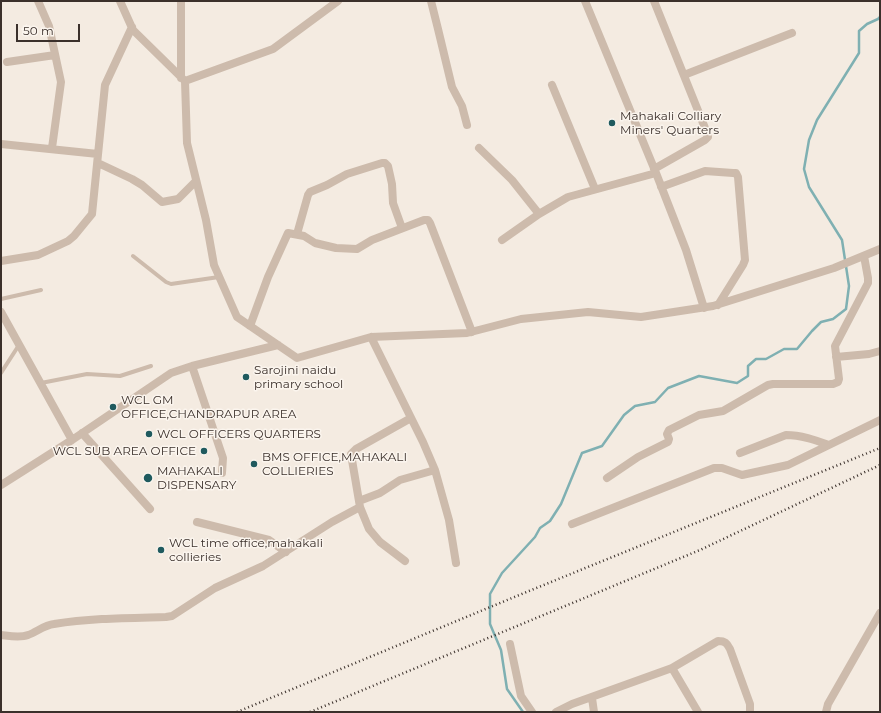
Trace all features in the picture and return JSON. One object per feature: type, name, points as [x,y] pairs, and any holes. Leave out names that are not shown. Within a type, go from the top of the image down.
[{"type":"street","points":[[38,1],[49,26],[61,75],[61,88],[52,148]]},
{"type":"street","points":[[120,1],[133,30],[183,80]]},
{"type":"street","points":[[181,1],[183,80],[187,142],[206,220],[214,266],[237,317],[297,358],[371,338],[467,333],[521,319],[588,312],[641,317],[704,308],[718,305],[834,268],[880,249]]},
{"type":"street","points":[[183,80],[273,49],[338,1]]},
{"type":"street","points":[[431,1],[452,87],[462,106],[467,126]]},
{"type":"street","points":[[585,1],[686,250],[704,308]]},
{"type":"street","points":[[502,240],[539,214],[568,197],[655,171],[708,137],[654,1]]},
{"type":"street","points":[[1,261],[38,255],[68,241],[74,236],[93,211],[105,85],[132,27]]},
{"type":"street","points":[[684,75],[792,33]]},
{"type":"street","points":[[7,62],[55,55]]},
{"type":"street","points":[[552,85],[595,189]]},
{"type":"street","points":[[1,144],[52,148],[98,154]]},
{"type":"street","points":[[479,148],[512,180],[539,214]]},
{"type":"street","points":[[98,163],[142,185],[162,202],[178,199],[196,181]]},
{"type":"street","points":[[297,234],[310,192],[327,186],[347,174],[382,163],[388,166],[392,184],[393,203],[402,228]]},
{"type":"street","points":[[661,187],[705,171],[733,173],[738,176],[745,260],[718,305]]},
{"type":"street","points":[[250,326],[268,277],[287,234],[290,232],[304,236],[315,243],[336,248],[357,249],[372,240],[421,220],[428,220],[472,332]]},
{"type":"street","points":[[607,478],[638,457],[668,442],[669,439],[667,434],[669,430],[699,415],[723,411],[768,385],[836,383],[839,379],[835,350],[836,343],[868,281],[863,256]]},
{"type":"street","points":[[1,312],[72,440]]},
{"type":"street","points":[[371,338],[423,442],[435,470],[449,520],[456,563]]},
{"type":"street","points":[[1,485],[72,440],[171,373],[192,366],[278,345]]},
{"type":"street","points":[[836,357],[869,354],[880,351]]},
{"type":"street","points":[[192,366],[224,458],[222,473]]},
{"type":"street","points":[[405,561],[374,537],[369,529],[359,504],[351,454],[356,449],[411,418]]},
{"type":"street","points":[[572,524],[714,468],[722,468],[739,474],[753,473],[788,465],[880,420]]},
{"type":"street","points":[[82,433],[150,509]]},
{"type":"street","points":[[740,453],[786,436],[794,435],[807,437],[829,444]]},
{"type":"street","points":[[1,635],[23,636],[48,626],[69,622],[172,616],[215,588],[258,569],[359,504],[400,480],[435,470]]},
{"type":"street","points":[[197,522],[269,540],[286,552]]},
{"type":"street","points":[[826,712],[828,704],[880,612]]},
{"type":"street","points":[[556,712],[572,704],[672,668],[718,641],[723,641],[730,649],[750,704],[750,712]]},
{"type":"street","points":[[510,644],[521,696],[532,712]]},
{"type":"street","points":[[672,668],[698,712]]},
{"type":"street","points":[[592,698],[594,712]]},
{"type":"lane","points":[[133,256],[166,282],[171,284],[219,277]]},
{"type":"lane","points":[[1,299],[41,290]]},
{"type":"lane","points":[[1,373],[19,345]]},
{"type":"lane","points":[[40,383],[87,374],[120,376],[151,366]]},
{"type":"waterway","points":[[523,712],[507,689],[501,650],[490,624],[490,594],[502,573],[535,537],[540,528],[550,521],[561,504],[582,453],[602,446],[624,415],[635,406],[655,402],[668,388],[699,376],[737,383],[748,376],[748,366],[756,359],[766,359],[784,349],[797,349],[821,322],[833,319],[846,309],[849,286],[842,240],[809,187],[804,169],[809,140],[817,120],[859,53],[859,31],[867,24],[880,17]]},
{"type":"railway","points":[[237,712],[880,448]]},
{"type":"railway","points":[[310,712],[700,550],[880,465]]},
{"type":"place","name":"Mahakali Colliary Miners' Quarters","points":[[612,123]]},
{"type":"place","name":"Sarojini naidu primary school","points":[[246,377]]},
{"type":"place","name":"WCL GM OFFICE,CHANDRAPUR AREA","points":[[113,407]]},
{"type":"place","name":"WCL OFFICERS QUARTERS","points":[[149,434]]},
{"type":"place","name":"WCL SUB AREA OFFICE","points":[[204,451]]},
{"type":"place","name":"BMS OFFICE,MAHAKALI COLLIERIES","points":[[254,464]]},
{"type":"place","name":"MAHAKALI DISPENSARY","points":[[148,478]]},
{"type":"place","name":"WCL time office,mahakali collieries","points":[[161,550]]}]
